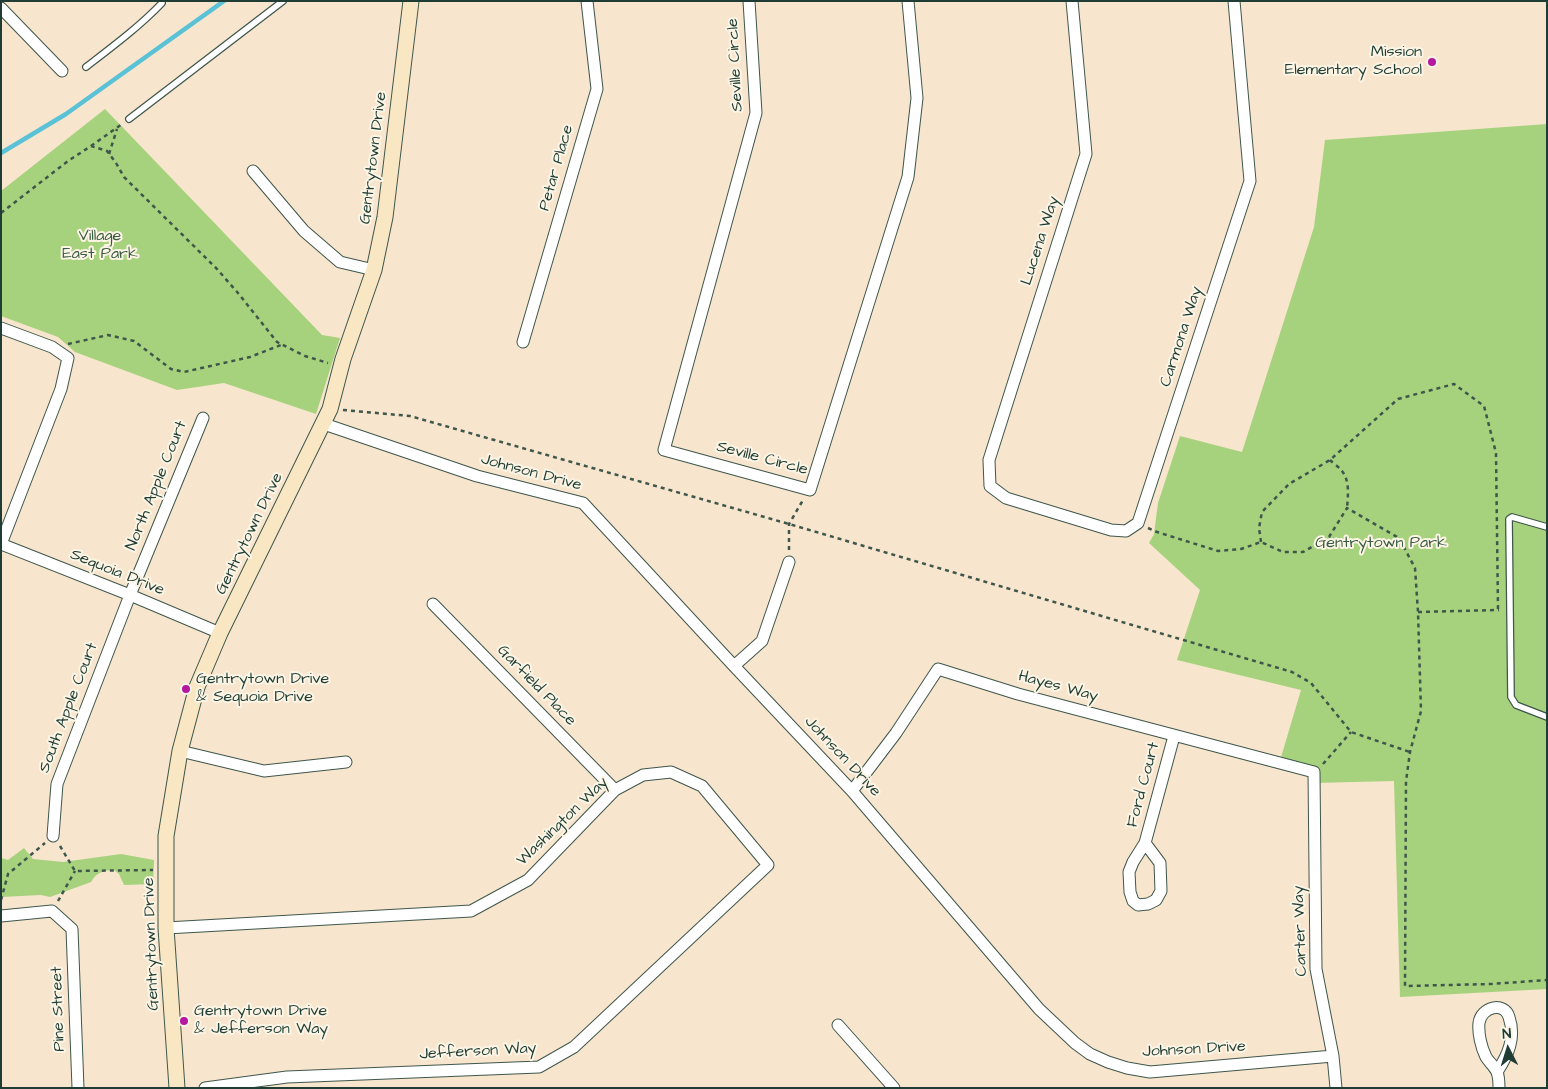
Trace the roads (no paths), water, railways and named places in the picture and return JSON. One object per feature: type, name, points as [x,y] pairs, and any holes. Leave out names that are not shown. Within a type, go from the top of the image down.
[{"type":"street","name":"Gentrytown Drive","points":[[177,1088],[166,928],[166,836],[180,751],[197,687],[220,634],[324,424],[374,270],[385,217],[411,1]]},
{"type":"street","name":"Petar Place","points":[[523,342],[597,89],[586,1]]},
{"type":"street","name":"Seville Circle","points":[[749,1],[756,112],[664,450],[810,490],[908,177],[917,98],[908,1]]},
{"type":"street","name":"Lucena Way","points":[[1072,1],[1086,154],[989,460],[990,486],[1006,498],[1111,530],[1126,531],[1138,523]]},
{"type":"street","name":"Carmona Way","points":[[1138,523],[1250,181],[1234,1]]},
{"type":"street","points":[[1,8],[62,71]]},
{"type":"street","points":[[253,171],[304,231],[340,262],[374,270]]},
{"type":"street","points":[[1,328],[54,348],[68,358],[61,389],[1,544]]},
{"type":"street","name":"North Apple Court","points":[[130,595],[203,418]]},
{"type":"street","name":"Johnson Drive","points":[[324,424],[477,476],[583,504],[852,790],[1039,1009],[1075,1043],[1090,1054],[1127,1068],[1150,1072],[1333,1056]]},
{"type":"street","name":"Sequoia Drive","points":[[1,544],[130,595],[220,634]]},
{"type":"street","points":[[734,666],[762,641],[789,562]]},
{"type":"street","name":"South Apple Court","points":[[53,836],[57,784],[130,595]]},
{"type":"street","name":"Garfield Place","points":[[433,604],[615,790]]},
{"type":"street","name":"Hayes Way","points":[[852,790],[896,733],[938,669],[1018,694],[1314,772]]},
{"type":"street","name":"Ford Court","points":[[1145,843],[1160,863],[1161,891],[1156,900],[1148,904],[1138,904],[1134,901],[1130,892],[1129,872],[1145,843],[1174,736]]},
{"type":"street","points":[[180,751],[264,771],[346,762]]},
{"type":"street","name":"Washington Way","points":[[166,928],[471,911],[528,880],[615,790],[643,775],[671,772],[702,786],[768,865]]},
{"type":"street","name":"Carter Way","points":[[1314,772],[1316,969],[1333,1056],[1336,1088]]},
{"type":"street","name":"Jefferson Way","points":[[204,1088],[287,1077],[539,1067],[574,1047],[768,865]]},
{"type":"street","name":"Pine Street","points":[[1,916],[52,910],[72,929],[78,1088]]},
{"type":"street","points":[[1497,1072],[1507,1057],[1512,1041],[1509,1016],[1499,1007],[1491,1008],[1482,1015],[1479,1023],[1481,1042],[1486,1057],[1497,1072],[1499,1088]]},
{"type":"street","points":[[838,1025],[894,1088]]},
{"type":"lane","points":[[129,119],[283,1]]},
{"type":"lane","points":[[86,67],[126,36],[163,2]]},
{"type":"lane","points":[[1547,527],[1512,517],[1510,519],[1511,697],[1516,705],[1547,716]]},
{"type":"waterway","points":[[1,153],[66,114],[224,1]]},
{"type":"place","name":"Mission Elementary School","points":[[1432,62]]},
{"type":"place","name":"Gentrytown Drive & Sequoia Drive","points":[[186,689]]},
{"type":"place","name":"Gentrytown Drive & Jefferson Way","points":[[184,1021]]},
{"type":"park label","name":"Village East Park","points":[[100,246]]},
{"type":"park label","name":"Gentrytown Park","points":[[1381,544]]}]
